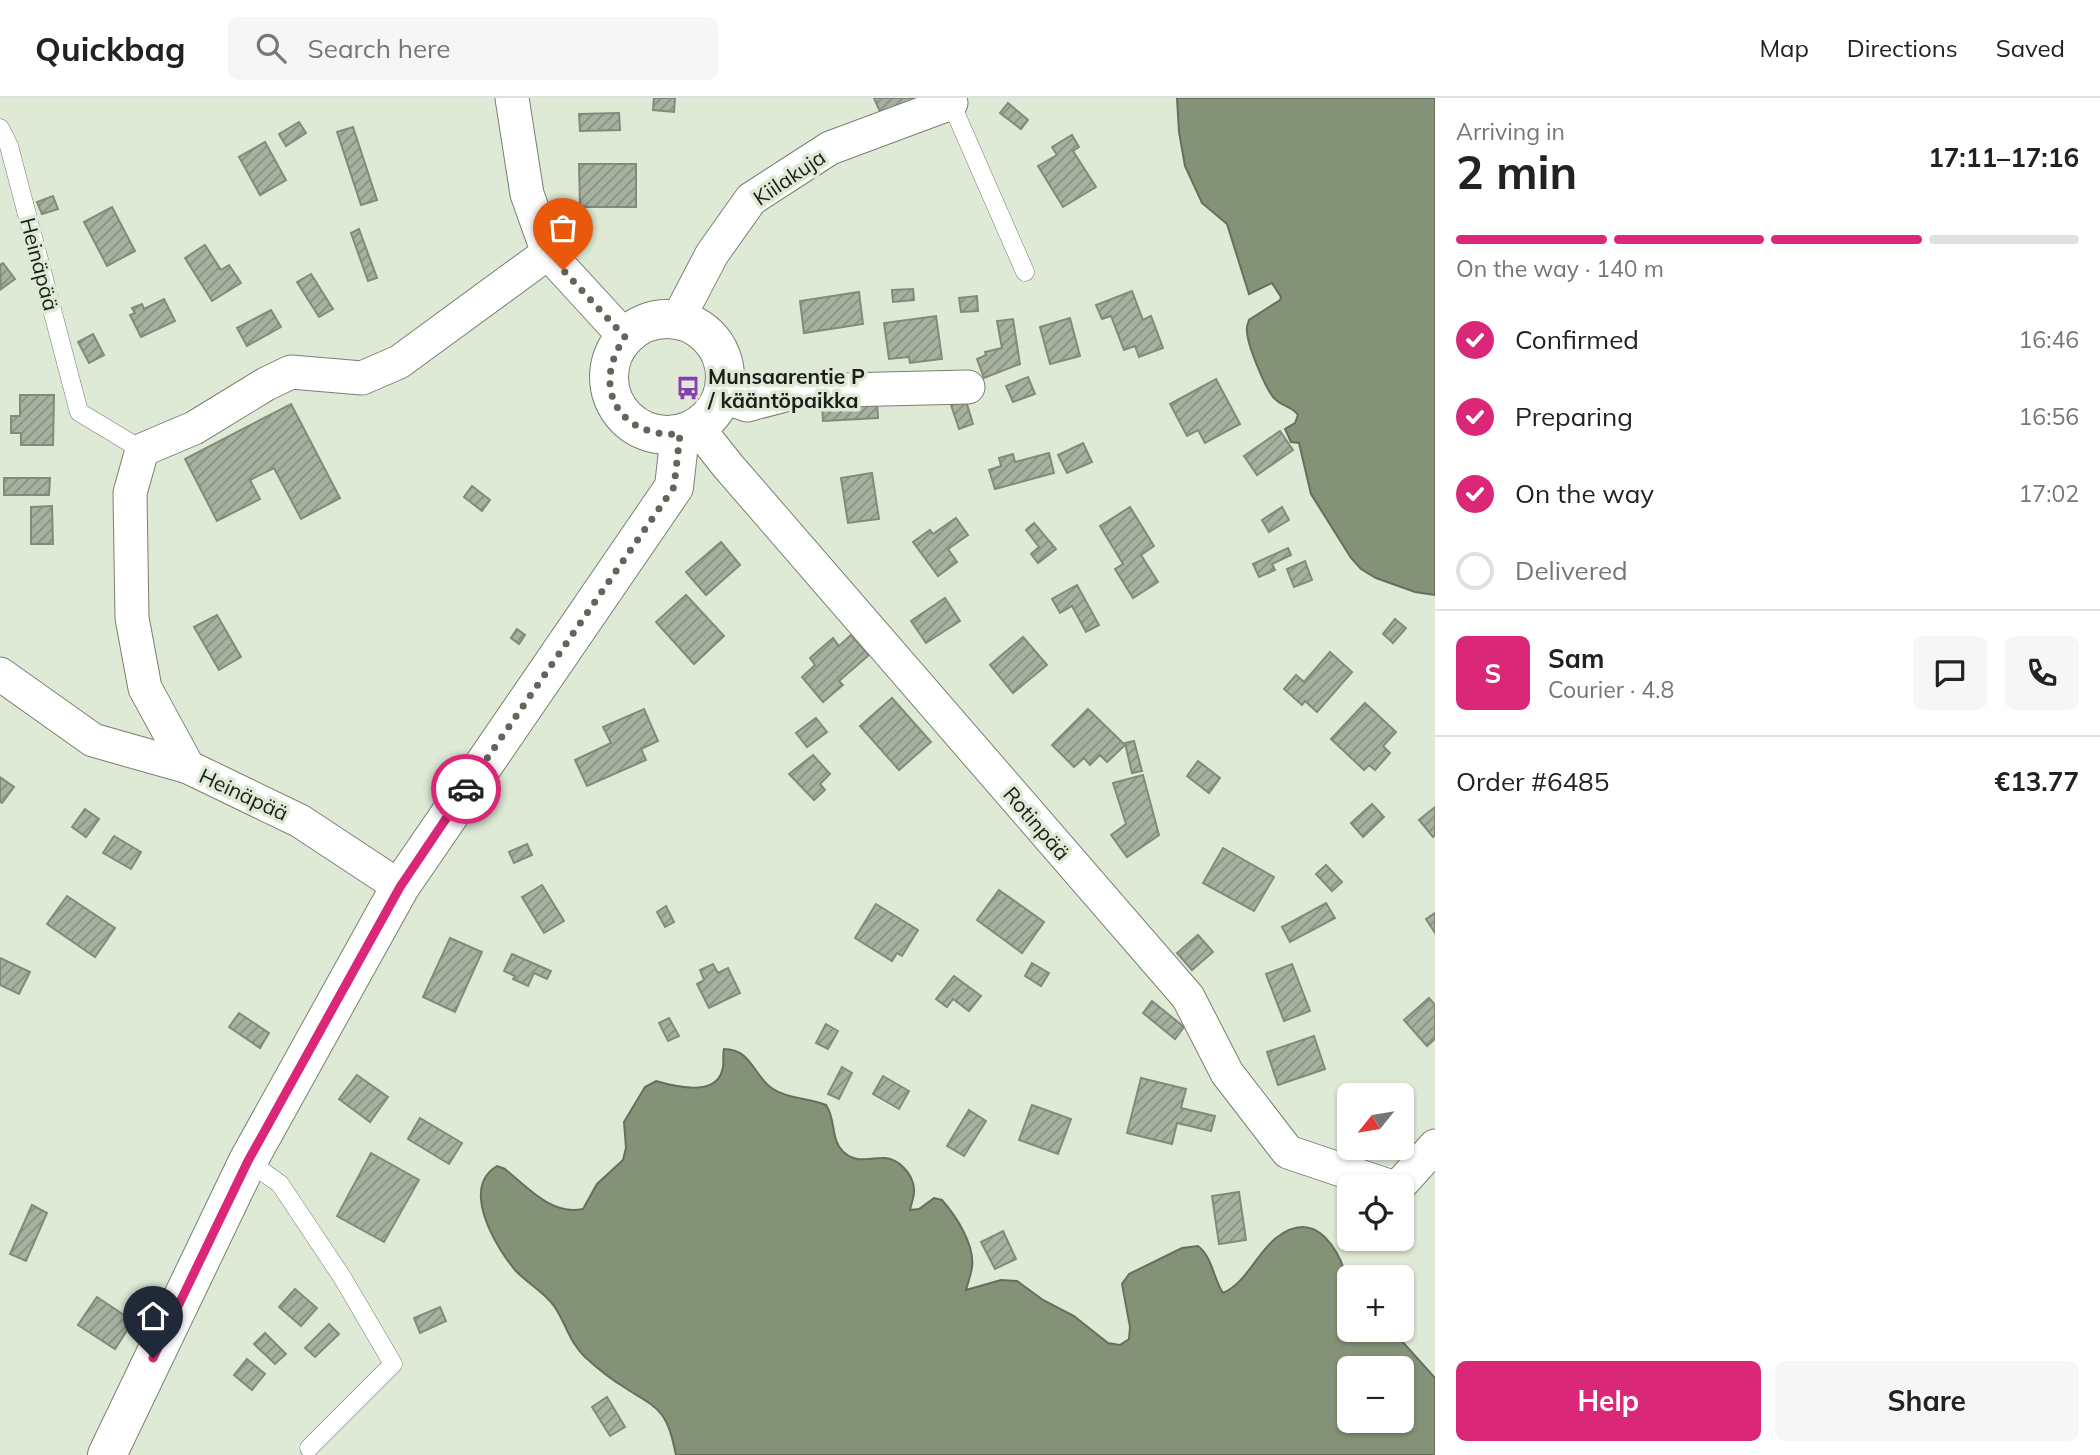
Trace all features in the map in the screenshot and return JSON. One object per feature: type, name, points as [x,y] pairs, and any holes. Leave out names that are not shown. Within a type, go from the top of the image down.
[{"type":"street","points":[[512,98],[527,194],[548,253],[625,337]]},
{"type":"street","name":"Kiilakuja","points":[[678,319],[712,254],[751,199],[830,148],[950,100]]},
{"type":"street","points":[[142,450],[194,428],[265,384],[292,372],[362,378],[399,362],[548,253]]},
{"type":"street","points":[[658,319],[678,319],[696,326],[712,339],[722,357],[726,376],[722,396],[713,413],[689,430],[662,435],[644,430],[628,421],[617,406],[610,389],[609,370],[614,352],[625,337],[640,325],[658,319]]},
{"type":"street","points":[[722,396],[747,405],[800,391],[968,387]]},
{"type":"street","points":[[107,1455],[248,1161],[400,887],[674,487],[689,430]]},
{"type":"street","name":"Rotinpää","points":[[689,430],[728,466],[1188,997],[1227,1073],[1288,1152],[1353,1174]]},
{"type":"street","name":"Heinäpää","points":[[142,450],[130,493],[132,618],[145,688],[188,767],[300,821],[400,887]]},
{"type":"street","points":[[0,674],[93,740],[188,767]]},
{"type":"street","points":[[1410,1174],[1435,1146]]},
{"type":"lane","points":[[950,100],[1025,272]]},
{"type":"lane","name":"Heinäpää","points":[[0,128],[9,146],[79,412],[142,450]]},
{"type":"lane","points":[[248,1161],[279,1184],[342,1277],[393,1364],[309,1448]]},
{"type":"shaded area","points":[[1177,98],[1435,98],[1435,595],[1415,592],[1376,578],[1361,569],[1351,558],[1311,494],[1299,443],[1291,442],[1285,429],[1295,423],[1298,415],[1271,394],[1248,337],[1249,320],[1281,297],[1272,283],[1249,294],[1227,224],[1202,203],[1185,166]]},
{"type":"shaded area","points":[[724,1049],[741,1053],[773,1089],[792,1097],[826,1105],[837,1143],[846,1154],[859,1159],[888,1158],[899,1163],[908,1172],[914,1189],[910,1210],[919,1209],[934,1198],[942,1200],[958,1222],[971,1250],[972,1267],[966,1290],[1001,1280],[1017,1281],[1043,1300],[1074,1316],[1108,1343],[1120,1345],[1129,1339],[1130,1327],[1122,1284],[1129,1274],[1182,1248],[1198,1246],[1207,1256],[1223,1293],[1239,1282],[1276,1238],[1291,1229],[1304,1227],[1315,1230],[1333,1247],[1342,1265],[1337,1265],[1337,1342],[1403,1342],[1435,1378],[1435,1455],[676,1455],[665,1419],[646,1400],[611,1378],[585,1357],[575,1345],[554,1306],[507,1260],[485,1218],[481,1203],[482,1188],[486,1176],[497,1166],[505,1169],[550,1204],[572,1210],[583,1209],[597,1184],[623,1160],[626,1148],[624,1122],[645,1087],[656,1081],[693,1088],[703,1087],[718,1079],[723,1066]]},
{"type":"building","points":[[654,98],[675,98],[674,112],[653,110]]},
{"type":"building","points":[[874,98],[919,98],[881,114]]},
{"type":"building","points":[[1008,103],[1028,120],[1021,129],[1000,113]]},
{"type":"building","points":[[619,113],[620,130],[580,131],[579,114]]},
{"type":"building","points":[[299,122],[306,133],[286,146],[279,134]]},
{"type":"building","points":[[353,127],[377,200],[361,205],[337,132]]},
{"type":"building","points":[[1072,135],[1079,147],[1073,151],[1096,187],[1063,207],[1038,166],[1057,155],[1052,147]]},
{"type":"building","points":[[265,142],[286,180],[260,195],[239,157]]},
{"type":"building","points":[[579,164],[636,164],[636,207],[580,207]]},
{"type":"building","points":[[53,196],[58,209],[42,214],[37,202]]},
{"type":"building","points":[[112,207],[135,251],[107,266],[84,222]]},
{"type":"building","points":[[359,229],[377,278],[368,281],[351,233]]},
{"type":"building","points":[[205,245],[221,270],[229,265],[241,283],[212,301],[185,258]]},
{"type":"building","points":[[3,263],[15,279],[1,289],[0,265]]},
{"type":"building","points":[[311,274],[333,309],[319,317],[297,282]]},
{"type":"building","points":[[913,289],[914,300],[893,302],[892,290]]},
{"type":"building","points":[[1132,291],[1143,320],[1151,316],[1163,348],[1139,357],[1135,346],[1124,350],[1111,316],[1102,319],[1096,305]]},
{"type":"building","points":[[859,292],[863,324],[804,333],[800,301]]},
{"type":"building","points":[[977,296],[978,311],[961,312],[959,298]]},
{"type":"building","points":[[164,299],[175,321],[141,337],[130,315],[135,313],[132,308],[142,304],[144,309]]},
{"type":"building","points":[[271,310],[281,327],[247,346],[237,328]]},
{"type":"building","points":[[936,316],[942,359],[910,363],[909,357],[889,359],[884,323]]},
{"type":"building","points":[[1070,318],[1080,356],[1050,364],[1040,327]]},
{"type":"building","points":[[1013,319],[1020,364],[984,378],[977,359],[986,355],[985,352],[1002,348],[997,321]]},
{"type":"building","points":[[93,334],[104,355],[89,363],[78,342]]},
{"type":"building","points":[[1028,377],[1035,394],[1013,402],[1006,386]]},
{"type":"building","points":[[1216,379],[1240,424],[1205,443],[1198,430],[1187,436],[1170,404]]},
{"type":"building","points":[[20,395],[54,395],[53,445],[21,445],[21,433],[11,433],[11,416],[20,416]]},
{"type":"building","points":[[966,401],[973,424],[959,429],[951,405]]},
{"type":"building","points":[[877,402],[878,418],[823,421],[822,405]]},
{"type":"building","points":[[291,404],[340,498],[301,519],[274,468],[250,480],[260,499],[217,521],[185,459]]},
{"type":"building","points":[[1280,431],[1293,450],[1257,475],[1244,456]]},
{"type":"building","points":[[1083,443],[1092,462],[1067,473],[1058,455]]},
{"type":"building","points":[[1049,453],[1054,473],[995,489],[989,470],[1001,466],[999,458],[1013,454],[1015,462]]},
{"type":"building","points":[[872,473],[879,519],[848,523],[841,478]]},
{"type":"building","points":[[4,478],[50,478],[49,495],[4,495]]},
{"type":"building","points":[[472,486],[490,500],[482,511],[464,497]]},
{"type":"building","points":[[52,506],[53,544],[31,544],[31,507]]},
{"type":"building","points":[[1130,507],[1154,546],[1141,555],[1158,582],[1133,598],[1115,569],[1123,564],[1100,526]]},
{"type":"building","points":[[1282,507],[1289,520],[1269,532],[1262,520]]},
{"type":"building","points":[[956,518],[968,535],[948,549],[957,562],[938,576],[913,542],[930,530],[933,534]]},
{"type":"building","points":[[1034,523],[1056,549],[1038,563],[1031,554],[1039,547],[1026,530]]},
{"type":"building","points":[[721,542],[740,565],[706,595],[686,572]]},
{"type":"building","points":[[1288,548],[1291,555],[1272,564],[1275,570],[1259,577],[1253,564]]},
{"type":"building","points":[[1305,561],[1312,580],[1294,587],[1287,569]]},
{"type":"building","points":[[1077,585],[1099,625],[1086,632],[1072,606],[1060,613],[1052,599]]},
{"type":"building","points":[[686,595],[724,636],[694,664],[656,622]]},
{"type":"building","points":[[945,598],[960,621],[926,643],[911,621]]},
{"type":"building","points":[[217,615],[241,657],[219,670],[194,627]]},
{"type":"building","points":[[1395,619],[1406,628],[1393,643],[1383,634]]},
{"type":"building","points":[[517,629],[525,635],[519,644],[511,638]]},
{"type":"building","points":[[851,635],[869,655],[839,681],[843,685],[823,702],[802,677],[815,665],[810,658],[833,638],[839,646]]},
{"type":"building","points":[[1023,637],[1047,665],[1013,693],[990,665]]},
{"type":"building","points":[[1330,652],[1352,672],[1317,712],[1305,701],[1302,705],[1284,689],[1296,675],[1304,682]]},
{"type":"building","points":[[892,698],[931,742],[899,770],[860,726]]},
{"type":"building","points":[[1365,703],[1396,732],[1383,746],[1390,753],[1375,770],[1369,765],[1364,770],[1331,739]]},
{"type":"building","points":[[644,709],[658,741],[641,749],[646,760],[587,786],[575,760],[611,743],[603,727]]},
{"type":"building","points":[[1088,709],[1125,745],[1107,762],[1100,755],[1090,765],[1084,758],[1074,767],[1052,745]]},
{"type":"building","points":[[816,718],[827,732],[807,747],[796,733]]},
{"type":"building","points":[[1134,741],[1142,771],[1132,773],[1125,743]]},
{"type":"building","points":[[813,755],[830,774],[820,784],[825,790],[814,800],[789,774]]},
{"type":"building","points":[[1198,761],[1220,778],[1209,793],[1187,776]]},
{"type":"building","points":[[1143,775],[1159,835],[1127,857],[1111,835],[1126,824],[1113,783]]},
{"type":"building","points":[[0,777],[14,787],[2,803],[0,802]]},
{"type":"building","points":[[1372,804],[1384,817],[1363,837],[1351,823]]},
{"type":"building","points":[[1435,807],[1435,835],[1433,837],[1419,820]]},
{"type":"building","points":[[85,809],[99,819],[86,837],[72,827]]},
{"type":"building","points":[[114,836],[141,852],[131,869],[103,853]]},
{"type":"building","points":[[527,844],[532,855],[514,863],[509,852]]},
{"type":"building","points":[[1223,848],[1274,877],[1254,911],[1203,883]]},
{"type":"building","points":[[1326,865],[1342,882],[1332,891],[1316,874]]},
{"type":"building","points":[[542,885],[564,921],[544,933],[522,897]]},
{"type":"building","points":[[999,890],[1044,922],[1022,953],[977,920]]},
{"type":"building","points":[[67,896],[115,928],[95,957],[47,924]]},
{"type":"building","points":[[1326,903],[1335,918],[1290,942],[1282,927]]},
{"type":"building","points":[[876,904],[918,930],[902,956],[897,953],[892,961],[855,938]]},
{"type":"building","points":[[666,906],[674,922],[665,927],[657,912]]},
{"type":"building","points":[[1435,913],[1435,933],[1426,919]]},
{"type":"building","points":[[1198,935],[1213,952],[1192,970],[1177,953]]},
{"type":"building","points":[[450,938],[482,952],[455,1012],[423,997]]},
{"type":"building","points":[[512,954],[551,971],[547,979],[534,973],[528,986],[513,979],[515,976],[504,971]]},
{"type":"building","points":[[0,958],[30,972],[19,994],[0,985]]},
{"type":"building","points":[[1032,963],[1049,973],[1041,986],[1025,976]]},
{"type":"building","points":[[713,964],[718,973],[728,968],[740,993],[709,1008],[697,984],[704,980],[700,970]]},
{"type":"building","points":[[1292,964],[1310,1011],[1284,1021],[1266,974]]},
{"type":"building","points":[[954,976],[981,996],[969,1011],[953,999],[947,1007],[936,999]]},
{"type":"building","points":[[1429,998],[1435,1005],[1435,1039],[1427,1046],[1404,1020]]},
{"type":"building","points":[[1152,1001],[1184,1027],[1175,1039],[1143,1013]]},
{"type":"building","points":[[239,1013],[269,1033],[260,1048],[229,1027]]},
{"type":"building","points":[[669,1018],[679,1036],[668,1041],[659,1023]]},
{"type":"building","points":[[826,1024],[838,1031],[828,1049],[816,1043]]},
{"type":"building","points":[[1314,1036],[1325,1069],[1278,1085],[1267,1052]]},
{"type":"building","points":[[842,1067],[852,1073],[839,1099],[828,1094]]},
{"type":"building","points":[[357,1075],[388,1097],[370,1122],[339,1099]]},
{"type":"building","points":[[883,1076],[909,1091],[899,1109],[873,1094]]},
{"type":"building","points":[[1141,1078],[1186,1089],[1181,1108],[1215,1116],[1211,1131],[1177,1123],[1172,1144],[1127,1133]]},
{"type":"building","points":[[1032,1105],[1071,1119],[1058,1154],[1019,1140]]},
{"type":"building","points":[[969,1110],[986,1121],[964,1156],[947,1146]]},
{"type":"building","points":[[420,1118],[462,1143],[449,1164],[408,1139]]},
{"type":"building","points":[[371,1153],[419,1180],[384,1242],[337,1216]]},
{"type":"building","points":[[1239,1192],[1246,1240],[1219,1244],[1212,1196]]},
{"type":"building","points":[[32,1205],[47,1213],[26,1261],[10,1254]]},
{"type":"building","points":[[1003,1231],[1016,1259],[995,1269],[981,1242]]},
{"type":"building","points":[[295,1289],[317,1308],[301,1326],[279,1307]]},
{"type":"building","points":[[97,1297],[133,1321],[115,1349],[78,1325]]},
{"type":"building","points":[[440,1307],[446,1321],[420,1333],[414,1318]]},
{"type":"building","points":[[329,1324],[339,1334],[315,1357],[305,1348]]},
{"type":"building","points":[[265,1333],[286,1354],[275,1364],[254,1344]]},
{"type":"building","points":[[247,1359],[265,1374],[252,1390],[234,1375]]},
{"type":"building","points":[[607,1397],[625,1427],[610,1436],[592,1407]]},
{"type":"way so far","points":[[466,789],[674,487],[680,434],[662,435],[644,430],[628,421],[617,406],[610,389],[609,370],[614,352],[625,337],[563,270]]},
{"type":"place","name":"Munsaarentie P / kääntöpaikka","points":[[688,388]]},
{"type":"route","points":[[153,1358],[248,1161],[400,887],[466,789]]}]
